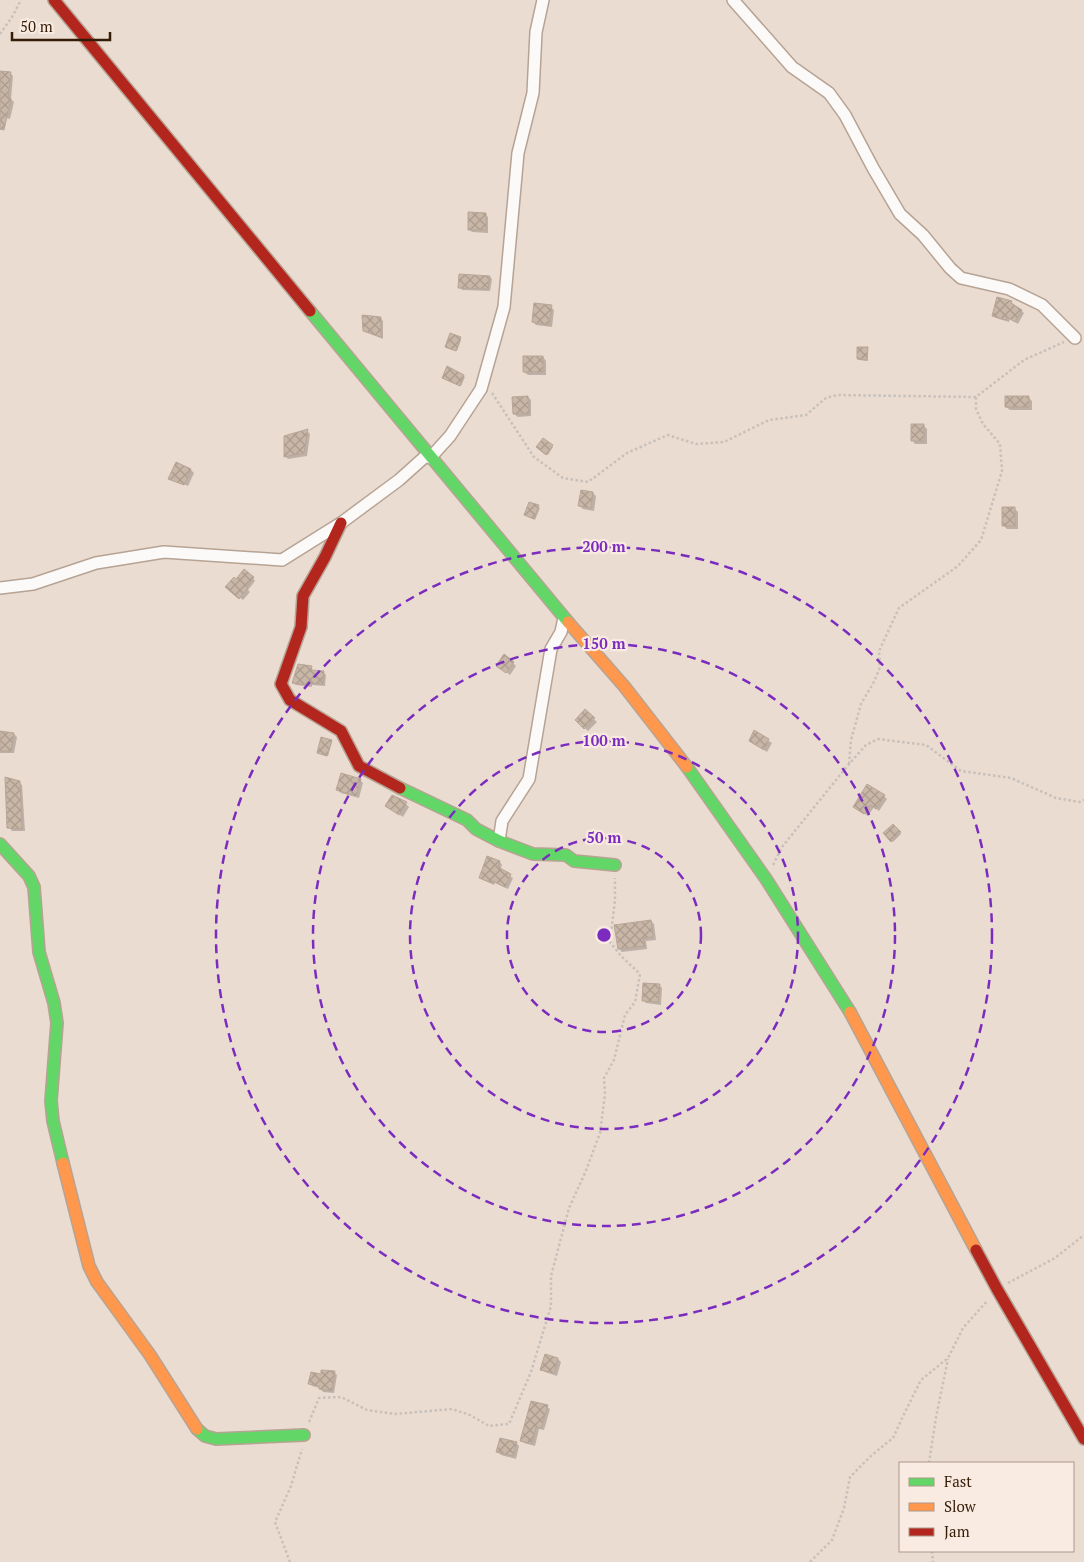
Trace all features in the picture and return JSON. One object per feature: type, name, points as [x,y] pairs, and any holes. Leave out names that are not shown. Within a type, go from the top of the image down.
[{"type":"street","points":[[54,0],[429,456],[564,618],[624,686],[671,745],[766,879],[852,1015],[997,1289],[1084,1440]]},
{"type":"street","points":[[0,588],[33,584],[96,563],[164,552],[282,560],[341,523],[399,480],[450,436],[481,389],[504,307],[518,153],[533,93],[536,32],[542,0]]},
{"type":"street","points":[[733,0],[792,67],[829,93],[845,115],[900,214],[923,235],[950,268],[961,278],[1009,289],[1042,305],[1075,338]]},
{"type":"street","points":[[341,523],[325,557],[303,596],[301,627],[281,684],[290,700],[340,731],[348,743],[358,766],[467,820],[476,829],[499,841],[533,854],[566,855],[574,861],[615,865]]},
{"type":"street","points":[[499,841],[502,821],[529,779],[551,648],[561,632],[564,618]]},
{"type":"street","points":[[0,844],[29,876],[34,887],[39,952],[54,1003],[57,1023],[51,1101],[53,1121],[89,1266],[97,1282],[150,1356],[196,1428],[205,1436],[216,1439],[304,1434]]},
{"type":"path","points":[[0,34],[21,0]]},
{"type":"path","points":[[481,389],[493,394],[534,457],[564,478],[588,482],[627,453],[668,436],[696,444],[724,442],[769,420],[806,415],[826,398],[837,395],[976,397],[1024,360],[1075,338]]},
{"type":"path","points":[[849,764],[851,740],[861,704],[875,680],[880,667],[880,651],[899,608],[958,566],[981,540],[1002,471],[1000,444],[983,424],[976,409],[976,397]]},
{"type":"path","points":[[766,879],[782,847],[849,764],[866,745],[878,739],[926,745],[961,771],[1011,778],[1056,798],[1079,802],[1084,800]]},
{"type":"path","points":[[290,1562],[275,1522],[294,1478],[301,1456],[304,1434],[319,1398],[341,1397],[367,1410],[395,1414],[452,1409],[470,1414],[489,1426],[509,1424],[531,1372],[551,1306],[551,1276],[569,1208],[585,1173],[600,1132],[605,1094],[604,1078],[614,1060],[626,1015],[635,1002],[640,974],[621,956],[610,942],[615,900],[615,865]]},
{"type":"path","points":[[929,1462],[948,1358],[963,1328],[997,1289],[1055,1258],[1084,1235]]},
{"type":"path","points":[[810,1562],[832,1540],[844,1508],[850,1477],[893,1438],[922,1380],[948,1358]]},
{"type":"building","points":[[0,71],[11,72],[8,97],[11,98],[4,130],[0,129]]},
{"type":"building","points":[[468,212],[486,213],[486,230],[468,230]]},
{"type":"building","points":[[459,274],[490,276],[488,289],[458,288]]},
{"type":"building","points":[[997,297],[1012,301],[1011,303],[1022,310],[1015,322],[1007,317],[1006,320],[992,316]]},
{"type":"building","points":[[534,303],[552,305],[549,325],[532,322]]},
{"type":"building","points":[[362,315],[381,317],[381,337],[363,331]]},
{"type":"building","points":[[450,333],[461,337],[456,351],[445,347]]},
{"type":"building","points":[[857,347],[868,347],[867,360],[857,359]]},
{"type":"building","points":[[523,356],[543,356],[543,372],[523,372]]},
{"type":"building","points":[[447,366],[464,375],[460,386],[442,378]]},
{"type":"building","points":[[528,396],[529,414],[513,414],[512,397]]},
{"type":"building","points":[[1005,396],[1029,396],[1029,407],[1005,407]]},
{"type":"building","points":[[911,424],[924,424],[924,441],[911,441]]},
{"type":"building","points":[[308,429],[304,453],[284,457],[284,436]]},
{"type":"building","points":[[543,438],[553,445],[546,455],[536,447]]},
{"type":"building","points":[[176,462],[191,469],[184,485],[168,479]]},
{"type":"building","points":[[581,490],[593,492],[591,508],[578,506]]},
{"type":"building","points":[[529,502],[539,505],[534,519],[524,515]]},
{"type":"building","points":[[1002,507],[1015,507],[1015,526],[1002,526]]},
{"type":"building","points":[[244,569],[254,577],[239,599],[225,587],[234,577],[236,579]]},
{"type":"building","points":[[504,654],[514,662],[506,673],[496,666]]},
{"type":"building","points":[[298,664],[312,666],[311,670],[324,671],[323,684],[292,683]]},
{"type":"building","points":[[585,709],[595,718],[584,729],[575,720]]},
{"type":"building","points":[[754,730],[769,739],[764,750],[749,741]]},
{"type":"building","points":[[0,731],[14,733],[11,751],[0,751]]},
{"type":"building","points":[[321,737],[332,740],[327,756],[317,753]]},
{"type":"building","points":[[341,773],[361,779],[356,796],[336,790]]},
{"type":"building","points":[[5,777],[20,781],[22,829],[7,828]]},
{"type":"building","points":[[867,784],[885,795],[876,809],[870,805],[864,814],[853,807]]},
{"type":"building","points":[[392,795],[407,802],[399,815],[385,806]]},
{"type":"building","points":[[893,824],[901,832],[891,842],[883,833]]},
{"type":"building","points":[[487,856],[500,861],[498,867],[511,874],[505,887],[493,881],[492,883],[479,878]]},
{"type":"building","points":[[651,920],[653,937],[643,938],[645,946],[618,949],[614,925]]},
{"type":"building","points":[[643,983],[660,984],[658,1002],[642,1001]]},
{"type":"building","points":[[545,1354],[558,1358],[554,1373],[540,1370]]},
{"type":"building","points":[[321,1370],[335,1371],[332,1391],[319,1389],[319,1386],[308,1384],[311,1372],[321,1374]]},
{"type":"building","points":[[531,1401],[548,1405],[541,1428],[536,1427],[532,1444],[520,1441]]},
{"type":"building","points":[[500,1438],[517,1442],[513,1456],[496,1452]]},
{"type":"traffic: fast","points":[[310,311],[568,622]]},
{"type":"traffic: fast","points":[[687,767],[766,879],[850,1012]]},
{"type":"traffic: fast","points":[[400,788],[467,820],[476,829],[499,841],[533,854],[566,855],[574,861],[615,865]]},
{"type":"traffic: fast","points":[[0,844],[29,876],[34,887],[39,952],[54,1003],[57,1023],[51,1101],[53,1121],[63,1163]]},
{"type":"traffic: fast","points":[[197,1429],[205,1436],[216,1439],[304,1435]]},
{"type":"traffic: slow","points":[[568,622],[624,686],[687,767]]},
{"type":"traffic: slow","points":[[850,1012],[976,1250]]},
{"type":"traffic: slow","points":[[63,1163],[89,1266],[97,1282],[150,1355],[197,1429]]},
{"type":"traffic: jam","points":[[54,0],[310,311]]},
{"type":"traffic: jam","points":[[341,523],[325,557],[303,596],[301,627],[281,684],[290,700],[341,731],[359,766],[400,788]]},
{"type":"traffic: jam","points":[[976,1250],[1084,1439]]}]
